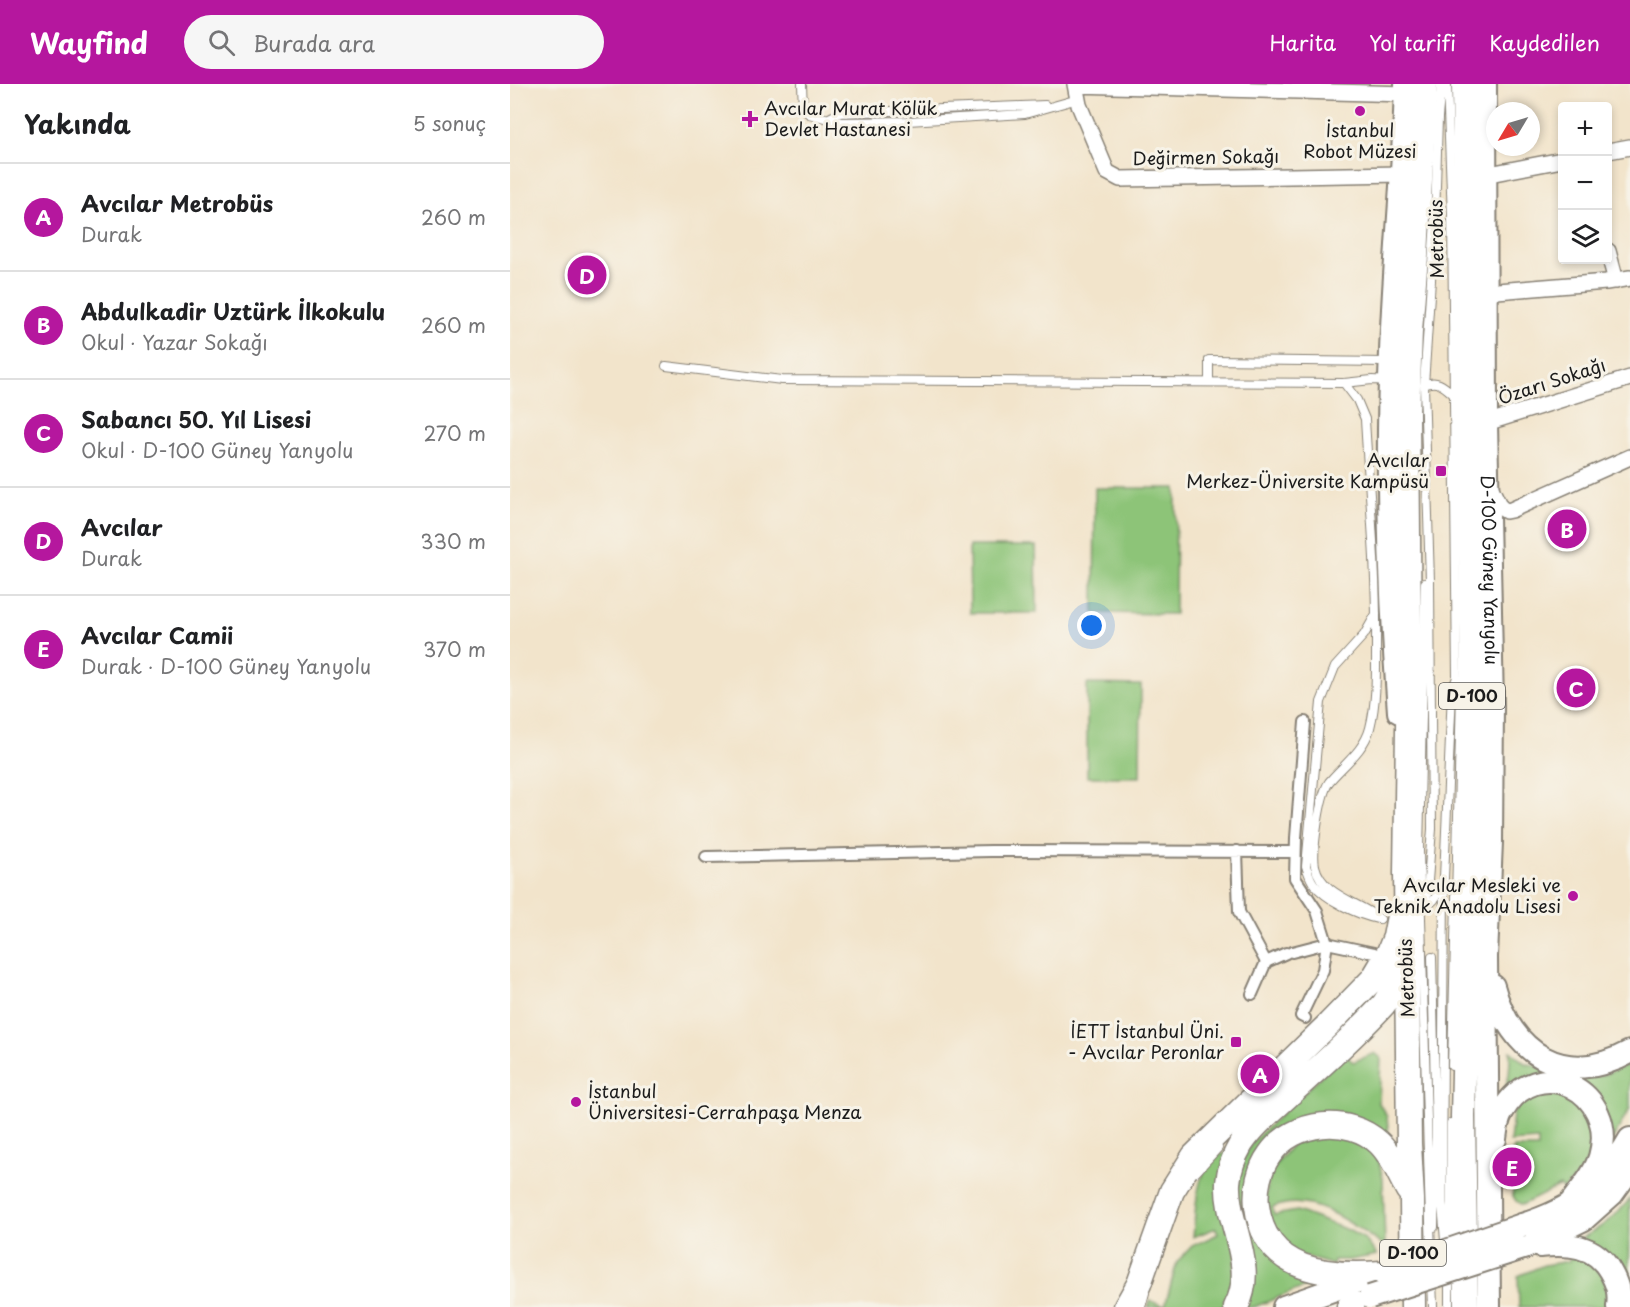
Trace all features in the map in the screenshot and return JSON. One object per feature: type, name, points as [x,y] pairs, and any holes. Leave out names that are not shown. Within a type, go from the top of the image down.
[{"type":"highway","name":"D-100","points":[[1457,1299],[1473,689],[1464,84]]},
{"type":"highway","name":"D-100","points":[[1413,87],[1416,255],[1407,413],[1406,873],[1409,1144],[1412,1199],[1423,1302]]},
{"type":"highway","points":[[1126,1307],[1139,1284],[1172,1191],[1194,1156],[1243,1113],[1373,979],[1395,937],[1406,873]]},
{"type":"highway","points":[[1236,1307],[1243,1288],[1245,1273],[1229,1200],[1230,1169],[1235,1156],[1242,1143],[1261,1122],[1384,1004],[1407,958]]},
{"type":"highway","points":[[1382,1273],[1340,1275],[1309,1269],[1290,1262],[1275,1248],[1264,1231],[1259,1217],[1256,1198],[1262,1168],[1270,1153],[1293,1133],[1320,1125],[1333,1124],[1351,1128],[1371,1137],[1385,1149],[1412,1199]]},
{"type":"main road","name":"D-100 Güney Yanyolu","points":[[1485,84],[1486,423],[1492,705],[1491,842],[1486,957],[1489,1307]]},
{"type":"main road","points":[[1407,751],[1399,715],[1390,577],[1388,440],[1402,174],[1413,87]]},
{"type":"main road","points":[[1486,957],[1502,1014],[1515,1035],[1529,1049],[1560,1064],[1575,1067],[1608,1063],[1630,1052]]},
{"type":"main road","points":[[1488,1164],[1501,1113],[1512,1098],[1536,1082],[1548,1081],[1573,1086],[1583,1093],[1600,1118],[1603,1140],[1600,1157],[1592,1176],[1568,1207]]},
{"type":"main road","points":[[1354,1304],[1524,1236],[1543,1219],[1568,1207],[1600,1182],[1622,1154],[1630,1139]]},
{"type":"main road","points":[[1284,1307],[1382,1273],[1584,1219],[1612,1194],[1630,1169]]},
{"type":"main road","points":[[1524,1236],[1582,1247],[1597,1254],[1607,1265],[1615,1280],[1619,1295],[1618,1307]]},
{"type":"main road","points":[[1489,1283],[1495,1307]]},
{"type":"street","points":[[1076,89],[1413,87]]},
{"type":"street","name":"Değirmen Sokağı","points":[[1076,89],[1092,140],[1107,172],[1120,179],[1402,174]]},
{"type":"street","points":[[1612,150],[1630,147]]},
{"type":"street","points":[[1484,175],[1558,161]]},
{"type":"street","points":[[1485,292],[1623,279],[1612,258]]},
{"type":"street","name":"Özarı Sokağı","points":[[1486,423],[1630,378]]},
{"type":"street","points":[[1488,482],[1500,507],[1506,511],[1630,457]]},
{"type":"street","points":[[1305,722],[1295,878],[1317,911],[1327,943],[1323,970],[1301,1016],[1305,1018]]},
{"type":"street","points":[[706,856],[991,851],[1295,852]]},
{"type":"street","points":[[1237,851],[1239,912],[1266,962]]},
{"type":"street","points":[[1252,994],[1266,962],[1289,953],[1327,943],[1374,953]]},
{"type":"lane","points":[[802,84],[806,112]]},
{"type":"lane","points":[[806,112],[807,84]]},
{"type":"lane","name":"Metrobüs","points":[[1441,84],[1424,385],[1430,581],[1431,829],[1426,907],[1440,892],[1444,878]]},
{"type":"lane","name":"Metrobüs","points":[[1447,84],[1452,218],[1456,677],[1452,691],[1444,878],[1442,1203],[1457,1299]]},
{"type":"lane","points":[[806,112],[841,122],[1025,114],[1059,104],[1076,89]]},
{"type":"lane","points":[[1209,381],[1209,360],[1390,372]]},
{"type":"lane","points":[[666,366],[783,380],[1344,383],[1372,380],[1390,372]]},
{"type":"lane","points":[[1424,385],[1431,381],[1437,382],[1453,394]]},
{"type":"lane","name":"Metrobüs","points":[[1344,383],[1357,399],[1365,419],[1376,613],[1376,690],[1370,730],[1361,748],[1328,784],[1321,801],[1315,864],[1319,877],[1330,889],[1380,919],[1366,917],[1325,896],[1312,882],[1306,866],[1322,702],[1335,667],[1364,635],[1376,613]]},
{"type":"lane","name":"Metrobüs","points":[[1423,1302],[1419,851],[1427,513]]},
{"type":"lane","name":"Metrobüs","points":[[1452,1071],[1461,690],[1456,677]]},
{"type":"lane","name":"Metrobüs","points":[[1423,1302],[1436,1137],[1432,957],[1437,960],[1445,972]]},
{"type":"lane","name":"Metrobüs","points":[[1449,1307],[1457,1299],[1452,1106]]},
{"type":"lane","points":[[1141,1307],[1165,1233],[1185,1185],[1226,1140]]},
{"type":"lane","name":"Metrobüs","points":[[1423,1302],[1433,1307]]},
{"type":"green space","points":[[1095,488],[1176,488],[1175,614],[1094,613]]},
{"type":"green space","points":[[969,546],[1036,546],[1037,613],[970,613]]},
{"type":"green space","points":[[1087,684],[1141,685],[1140,777],[1087,777]]},
{"type":"green space","points":[[1510,1051],[1525,1063],[1571,1075],[1600,1076],[1630,1064],[1630,1108],[1611,1142],[1591,1088],[1500,1097],[1508,1081]]},
{"type":"green space","points":[[1375,1053],[1381,1058],[1379,1103],[1387,1117],[1389,1140],[1350,1115],[1338,1113],[1326,1115],[1297,1124],[1250,1209],[1320,1281],[1254,1307],[1245,1307],[1236,1191],[1244,1156],[1253,1141],[1344,1054],[1353,1062]]},
{"type":"green space","points":[[1556,1088],[1589,1109],[1595,1138],[1584,1170],[1563,1190],[1560,1186],[1522,1205],[1513,1196],[1511,1151],[1514,1151],[1514,1148],[1538,1148],[1538,1140],[1510,1142],[1513,1114],[1522,1099]]},
{"type":"green space","points":[[1329,1134],[1361,1139],[1378,1159],[1383,1178],[1385,1247],[1346,1221],[1317,1207],[1287,1204],[1272,1208],[1274,1215],[1297,1211],[1348,1230],[1365,1239],[1377,1255],[1350,1260],[1334,1260],[1333,1265],[1296,1254],[1271,1227],[1265,1206],[1269,1173],[1293,1143]]},
{"type":"green space","points":[[1227,1153],[1236,1251],[1230,1307],[1148,1307],[1150,1301],[1165,1306],[1177,1262],[1192,1246],[1218,1234],[1216,1228],[1193,1237],[1196,1201],[1208,1165],[1216,1157]]},
{"type":"green space","points":[[1630,1198],[1629,1291],[1582,1238],[1608,1221]]},
{"type":"green space","points":[[1570,1255],[1578,1256],[1603,1274],[1610,1307],[1519,1307],[1518,1276],[1544,1265],[1569,1261]]},
{"type":"place","name":"İstanbul Robot Müzesi","points":[[1360,111]]},
{"type":"place","name":"Avcılar Murat Kölük Devlet Hastanesi","points":[[750,119]]},
{"type":"place","name":"Avcılar","points":[[587,275]]},
{"type":"place","name":"Avcılar Merkez-Üniversite Kampüsü","points":[[1441,471]]},
{"type":"place","name":"Abdulkadir Uztürk İlkokulu","points":[[1567,529]]},
{"type":"place","name":"Sabancı 50. Yıl Lisesi","points":[[1576,688]]},
{"type":"place","name":"Avcılar Mesleki ve Teknik Anadolu Lisesi","points":[[1573,896]]},
{"type":"place","name":"İETT İstanbul Üni. - Avcılar Peronlar","points":[[1236,1042]]},
{"type":"place","name":"Avcılar Metrobüs","points":[[1260,1074]]},
{"type":"place","name":"İstanbul Üniversitesi-Cerrahpaşa Menza","points":[[576,1102]]},
{"type":"place","name":"Avcılar Camii","points":[[1512,1167]]}]
